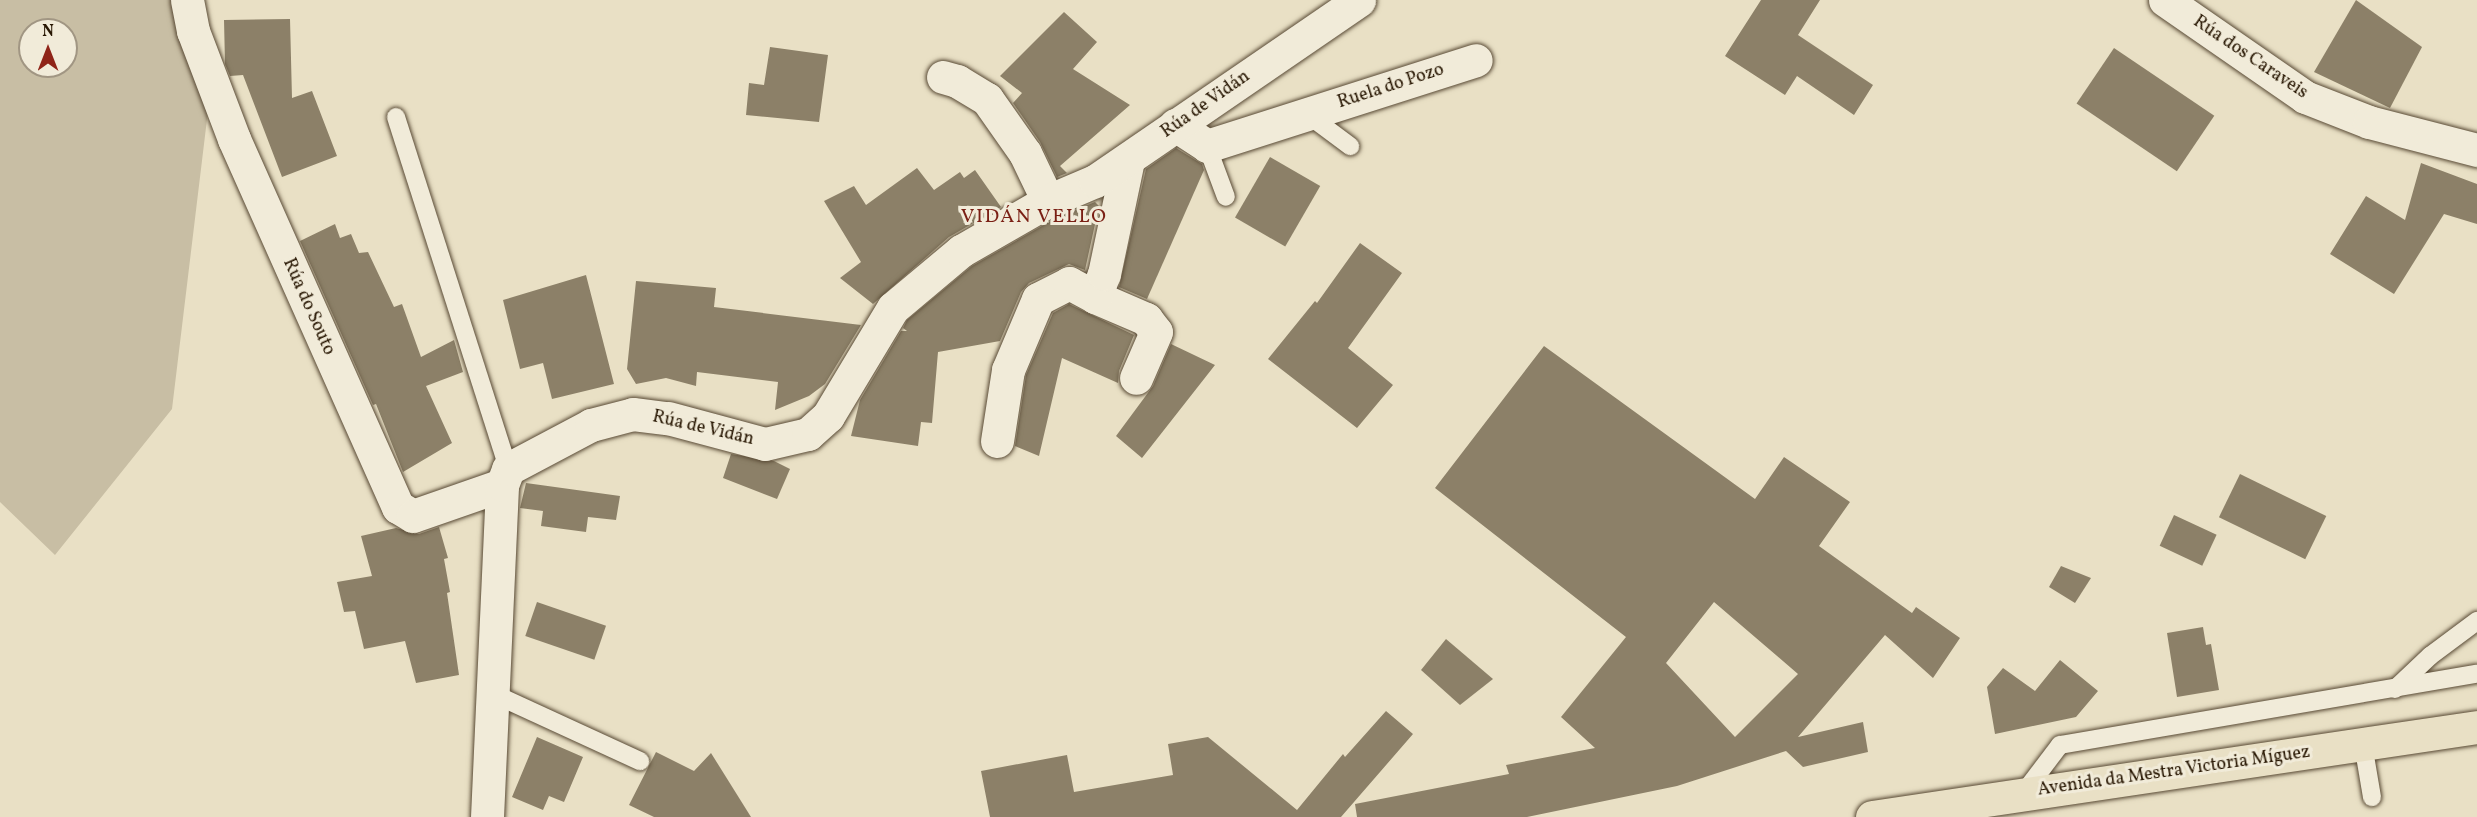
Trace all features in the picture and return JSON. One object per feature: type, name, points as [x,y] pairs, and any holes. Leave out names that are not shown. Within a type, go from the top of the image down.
[{"type":"main road","name":"Avenida da Mestra Victoria Míguez","points":[[1872,817],[2477,727]]},
{"type":"street","name":"Rúa do Souto","points":[[186,0],[193,31],[234,139],[398,507],[413,516],[505,477]]},
{"type":"street","name":"Rúa de Vidán","points":[[505,477],[591,424],[633,414],[668,418],[765,444],[808,434],[828,416],[893,308],[961,251],[1048,201],[1095,181],[1359,0]]},
{"type":"street","name":"Rúa dos Caraveis","points":[[2165,0],[2305,98],[2369,122],[2477,150]]},
{"type":"street","name":"Ruela do Pozo","points":[[1208,146],[1476,60]]},
{"type":"street","points":[[943,77],[957,81],[987,99],[1025,153],[1048,201]]},
{"type":"street","points":[[1175,125],[1208,146]]},
{"type":"street","points":[[1095,297],[1104,274],[1128,160]]},
{"type":"street","points":[[997,441],[1008,370],[1038,299],[1069,283],[1146,319],[1156,332],[1136,378]]},
{"type":"street","points":[[488,817],[505,477]]},
{"type":"lane","name":"Ruela do Pozo","points":[[1307,114],[1350,146]]},
{"type":"lane","points":[[396,117],[505,477]]},
{"type":"lane","points":[[1208,146],[1226,197]]},
{"type":"lane","points":[[2396,689],[2430,656],[2477,621]]},
{"type":"lane","points":[[2022,795],[2060,745],[2477,674]]},
{"type":"lane","points":[[494,694],[640,761]]},
{"type":"lane","points":[[2363,744],[2372,797]]},
{"type":"shaded area","points":[[0,0],[172,0],[208,111],[172,409],[55,555],[0,502]]},
{"type":"building","points":[[1761,0],[1820,0],[1798,35],[1873,85],[1854,115],[1797,76],[1785,95],[1725,56]]},
{"type":"building","points":[[2356,0],[2422,47],[2390,108],[2314,72]]},
{"type":"building","points":[[1064,12],[1097,42],[1073,69],[1130,105],[1060,166],[1067,173],[1057,177],[1040,142],[1013,103],[1022,93],[1000,76]]},
{"type":"building","points":[[290,19],[292,98],[312,91],[337,156],[282,177],[243,75],[230,76],[225,64],[224,20]]},
{"type":"building","points":[[770,47],[828,55],[819,122],[746,115],[749,83],[764,85]]},
{"type":"building","points":[[2114,48],[2214,116],[2177,171],[2077,104]]},
{"type":"building","points":[[1176,148],[1202,164],[1204,170],[1147,299],[1119,287],[1146,169]]},
{"type":"building","points":[[1270,157],[1320,186],[1285,247],[1235,218]]},
{"type":"building","points":[[2421,163],[2477,184],[2477,224],[2444,214],[2394,294],[2330,254],[2366,196],[2405,220]]},
{"type":"building","points":[[917,168],[934,190],[960,172],[964,178],[975,170],[1001,207],[949,237],[873,304],[840,278],[861,262],[824,201],[854,186],[866,205]]},
{"type":"building","points":[[1095,202],[1099,206],[1085,270],[1069,264],[1029,283],[1021,292],[1000,341],[938,352],[932,423],[921,422],[918,446],[851,436],[860,400],[901,331],[907,331],[903,328],[907,320],[972,266],[1056,218]]},
{"type":"building","points":[[335,224],[340,238],[351,234],[359,253],[368,252],[394,307],[402,304],[421,357],[454,340],[463,372],[426,386],[452,443],[403,472],[376,404],[373,405],[300,241]]},
{"type":"building","points":[[1360,243],[1402,273],[1348,348],[1393,385],[1357,428],[1268,359],[1315,301],[1317,303]]},
{"type":"building","points":[[586,275],[614,384],[552,399],[543,363],[520,369],[503,300]]},
{"type":"building","points":[[636,281],[716,288],[714,307],[861,325],[825,384],[809,396],[775,410],[778,382],[697,372],[696,386],[666,378],[636,384],[627,369]]},
{"type":"building","points":[[1069,304],[1134,335],[1119,371],[1118,383],[1062,358],[1039,456],[1015,446],[1026,375],[1053,313]]},
{"type":"building","points":[[1171,344],[1215,365],[1142,458],[1116,436],[1153,386]]},
{"type":"building","points":[[1544,346],[1755,499],[1784,457],[1850,502],[1819,546],[1912,613],[1916,607],[1960,638],[1933,678],[1885,635],[1798,737],[1863,722],[1868,752],[1803,767],[1786,751],[1677,786],[1527,817],[1357,817],[1355,804],[1509,774],[1506,765],[1595,748],[1561,717],[1626,637],[1435,488]],"holes":[[[1714,602],[1798,674],[1735,737],[1666,663]]]},
{"type":"building","points":[[731,454],[774,461],[790,469],[777,499],[723,478]]},
{"type":"building","points":[[2240,474],[2326,516],[2305,559],[2219,517]]},
{"type":"building","points":[[526,483],[620,496],[616,520],[588,517],[586,532],[541,526],[543,511],[520,508]]},
{"type":"building","points":[[2174,515],[2217,535],[2202,566],[2160,546]]},
{"type":"building","points":[[439,527],[448,558],[444,559],[450,592],[447,593],[459,675],[416,683],[405,641],[364,649],[355,611],[344,612],[337,582],[372,576],[361,536],[396,528],[419,534]]},
{"type":"building","points":[[2061,566],[2091,578],[2075,603],[2049,587]]},
{"type":"building","points":[[537,602],[606,626],[594,660],[525,636]]},
{"type":"building","points":[[2203,627],[2206,645],[2211,644],[2219,690],[2177,697],[2167,633]]},
{"type":"building","points":[[1446,639],[1493,679],[1460,705],[1421,670]]},
{"type":"building","points":[[2060,660],[2098,691],[2076,717],[1995,734],[1987,687],[2003,668],[2035,691]]},
{"type":"building","points":[[1386,711],[1413,734],[1341,817],[990,817],[981,771],[1067,755],[1074,792],[1173,775],[1168,744],[1208,737],[1297,810],[1343,754],[1345,757]]},
{"type":"building","points":[[537,737],[583,757],[564,802],[549,796],[543,810],[512,797]]},
{"type":"building","points":[[656,752],[694,771],[711,753],[751,817],[654,817],[629,805]]},
{"type":"district","name":"VIDÁN VELLO","points":[[1034,217]]}]
